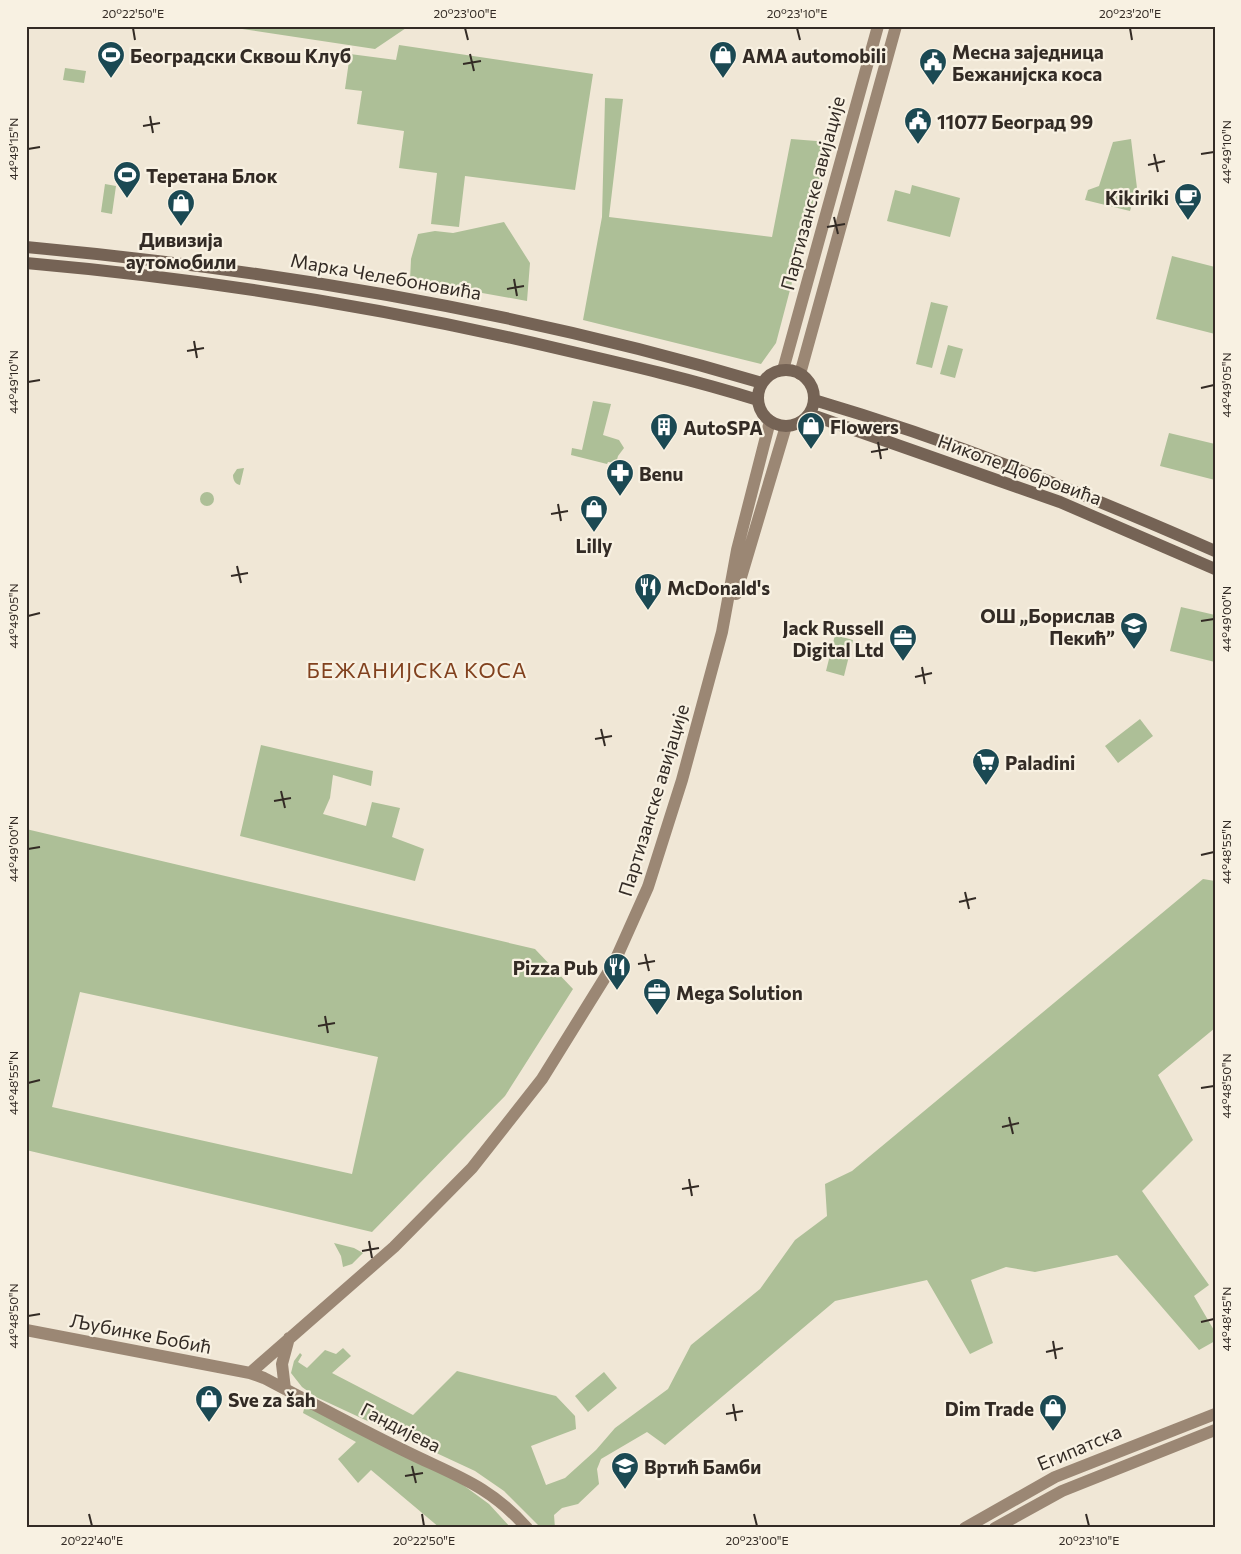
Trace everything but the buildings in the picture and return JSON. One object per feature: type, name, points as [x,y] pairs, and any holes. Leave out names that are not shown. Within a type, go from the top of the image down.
[{"type":"main road","name":"Партизанске авијације","points":[[783,370],[878,26]]},
{"type":"main road","name":"Партизанске авијације","points":[[800,374],[896,26]]},
{"type":"main road","name":"Марка Челебоновића","points":[[26,246],[219,268],[392,294],[484,312],[666,355],[762,383]]},
{"type":"main road","name":"Марка Челебоновића","points":[[26,263],[213,284],[367,307],[474,329],[637,367],[758,400]]},
{"type":"main road","points":[[783,370],[800,374],[811,385],[814,400],[809,414],[798,423],[786,426],[770,420],[763,414],[758,400],[762,383],[773,373],[783,370]]},
{"type":"main road","name":"Николе Добровића","points":[[814,400],[936,439],[1051,480],[1215,551]]},
{"type":"main road","name":"Николе Добровића","points":[[809,414],[1060,502],[1215,570]]},
{"type":"main road","name":"Партизанске авијације","points":[[722,632],[737,550],[770,420]]},
{"type":"main road","name":"Партизанске авијације","points":[[250,1373],[394,1247],[472,1168],[542,1079],[596,994],[625,942],[660,854],[722,632],[749,553],[786,426]]},
{"type":"main road","name":"Љубинке Бобић","points":[[26,1330],[250,1373]]},
{"type":"main road","points":[[286,1389],[282,1364],[289,1338]]},
{"type":"main road","name":"Гандијева","points":[[250,1373],[286,1389],[403,1450],[480,1486],[502,1502],[527,1528]]},
{"type":"main road","name":"Египатска","points":[[964,1528],[1055,1477],[1215,1414]]},
{"type":"main road","name":"Египатска","points":[[994,1528],[1062,1491],[1215,1430]]},
{"type":"green space","points":[[222,26],[409,26],[375,49]]},
{"type":"green space","points":[[399,45],[593,74],[575,190],[465,176],[459,227],[431,224],[437,173],[399,168],[404,131],[357,124],[362,91],[345,89],[350,54],[396,60]]},
{"type":"green space","points":[[65,68],[86,71],[84,83],[63,80]]},
{"type":"green space","points":[[605,98],[623,99],[609,217],[772,237],[791,139],[829,142],[776,343],[761,364],[583,320],[602,217]]},
{"type":"green space","points":[[1131,139],[1137,188],[1130,211],[1085,200],[1088,190],[1099,186],[1113,142]]},
{"type":"green space","points":[[105,184],[116,186],[112,214],[101,212]]},
{"type":"green space","points":[[912,185],[960,198],[950,237],[887,221],[895,190],[910,194]]},
{"type":"green space","points":[[504,222],[530,263],[527,301],[410,280],[411,259],[418,234],[435,231],[453,233]]},
{"type":"green space","points":[[1172,256],[1215,267],[1215,334],[1156,319]]},
{"type":"green space","points":[[931,302],[948,306],[932,368],[916,364]]},
{"type":"green space","points":[[948,345],[963,349],[955,378],[940,374]]},
{"type":"green space","points":[[593,401],[611,404],[603,435],[619,440],[624,448],[618,456],[616,463],[608,462],[607,464],[571,455],[572,448],[582,450]]},
{"type":"green space","points":[[1169,433],[1215,444],[1215,480],[1160,466]]},
{"type":"green space","points":[[244,468],[240,485],[237,484],[233,479],[233,475],[237,469]]},
{"type":"green space","points":[[207,492],[212,494],[214,499],[212,504],[207,506],[202,504],[200,499],[202,494]]},
{"type":"green space","points":[[1181,607],[1215,615],[1215,662],[1170,651]]},
{"type":"green space","points":[[835,635],[853,640],[844,676],[826,671]]},
{"type":"green space","points":[[1140,719],[1153,736],[1118,763],[1105,746]]},
{"type":"green space","points":[[261,745],[373,771],[371,786],[333,775],[330,798],[323,814],[366,826],[372,802],[400,808],[392,837],[424,849],[415,881],[240,836]]},
{"type":"green space","points":[[26,829],[535,949],[573,989],[505,1096],[372,1232],[26,1150]],"holes":[[[80,992],[378,1057],[352,1174],[52,1107]]]},
{"type":"green space","points":[[1203,879],[1215,881],[1215,1028],[1158,1075],[1193,1140],[1142,1191],[1209,1285],[1194,1296],[1215,1332],[1215,1341],[1199,1350],[1117,1255],[1035,1272],[1006,1267],[971,1280],[993,1343],[970,1354],[927,1280],[835,1301],[665,1445],[647,1432],[601,1459],[597,1469],[599,1484],[578,1504],[562,1508],[554,1515],[555,1528],[541,1528],[504,1491],[475,1471],[316,1397],[302,1387],[291,1373],[294,1361],[300,1353],[302,1355],[298,1362],[307,1368],[325,1350],[336,1354],[343,1348],[351,1356],[332,1373],[413,1415],[457,1371],[556,1396],[575,1416],[576,1429],[531,1446],[546,1485],[565,1478],[596,1450],[615,1428],[668,1389],[691,1345],[760,1289],[795,1240],[827,1216],[825,1184],[852,1171]]},
{"type":"green space","points":[[334,1243],[354,1248],[363,1253],[352,1264],[343,1267],[341,1256]]},
{"type":"green space","points":[[604,1372],[617,1388],[588,1412],[575,1396]]},
{"type":"green space","points":[[305,1405],[459,1482],[489,1504],[511,1528],[440,1528],[371,1470],[358,1483],[338,1459],[356,1442],[303,1413]]},
{"type":"place","name":"Београдски Сквош Клуб","points":[[111,79]]},
{"type":"place","name":"AMA automobili","points":[[723,79]]},
{"type":"place","name":"Месна заједница Бежанијска коса","points":[[933,86]]},
{"type":"place","name":"11077 Београд 99","points":[[918,145]]},
{"type":"place","name":"Теретана Блок","points":[[127,199]]},
{"type":"place","name":"Kikiriki","points":[[1188,221]]},
{"type":"place","name":"Дивизија аутомобили","points":[[181,227]]},
{"type":"place","name":"Flowers","points":[[811,450]]},
{"type":"place","name":"AutoSPA","points":[[664,451]]},
{"type":"place","name":"Benu","points":[[620,497]]},
{"type":"place","name":"Lilly","points":[[594,533]]},
{"type":"place","name":"McDonald's","points":[[648,611]]},
{"type":"place","name":"ОШ „Борислав Пекић”","points":[[1134,650]]},
{"type":"place","name":"Jack Russell Digital Ltd","points":[[903,662]]},
{"type":"place","name":"Paladini","points":[[986,786]]},
{"type":"place","name":"Pizza Pub","points":[[617,991]]},
{"type":"place","name":"Mega Solution","points":[[657,1016]]},
{"type":"place","name":"Sve za šah","points":[[209,1423]]},
{"type":"place","name":"Dim Trade","points":[[1053,1432]]},
{"type":"place","name":"Вртић Бамби","points":[[625,1490]]},
{"type":"district","name":"БЕЖАНИЈСКА КОСА","points":[[417,669]]}]
